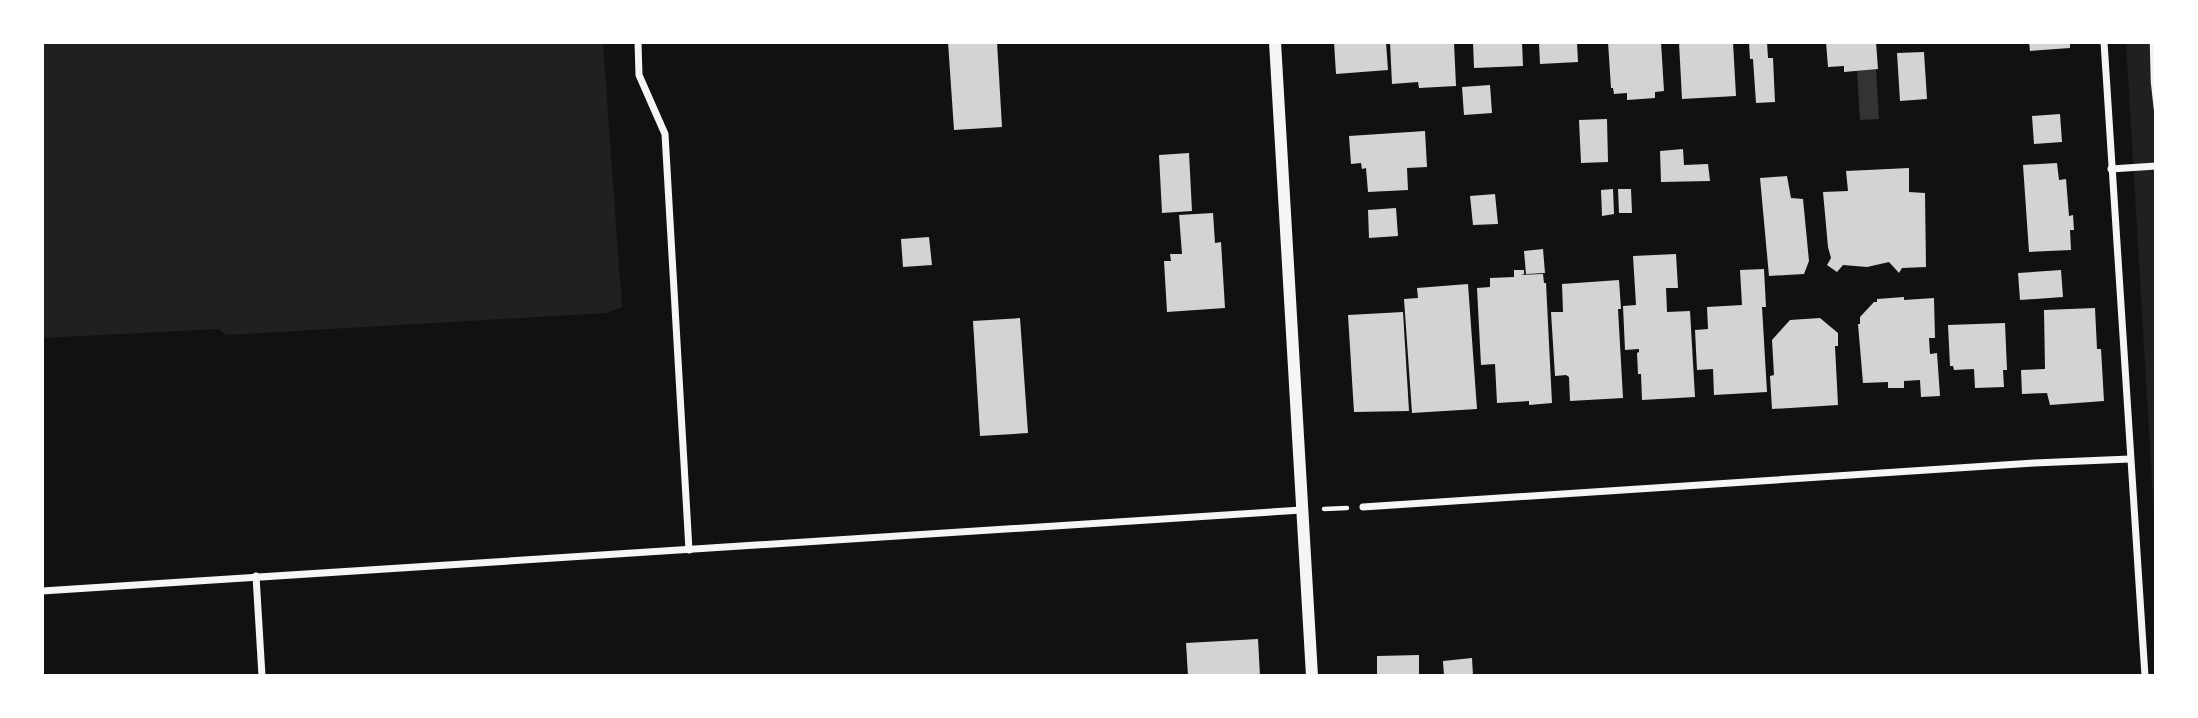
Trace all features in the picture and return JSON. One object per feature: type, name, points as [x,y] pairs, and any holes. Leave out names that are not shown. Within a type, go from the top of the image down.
[{"type":"street","points":[[638,42],[639,75],[665,134],[689,550]]},
{"type":"street","points":[[1275,42],[1312,676]]},
{"type":"street","points":[[2104,42],[2145,675],[2156,673]]},
{"type":"street","points":[[2111,169],[2156,166]]},
{"type":"street","points":[[1363,507],[2034,463],[2130,460]]},
{"type":"street","points":[[42,591],[1302,510]]},
{"type":"street","points":[[256,576],[262,676]]},
{"type":"path","points":[[2152,42],[2156,109]]},
{"type":"path","points":[[1302,510],[1363,507]]},
{"type":"shaded area","points":[[42,42],[603,42],[622,307],[607,313],[226,335],[219,329],[42,338]]},
{"type":"shaded area","points":[[2126,42],[2156,42],[2156,549]]},
{"type":"shaded area","points":[[1876,69],[1879,119],[1860,120],[1857,71]]},
{"type":"building","points":[[948,42],[997,42],[1002,127],[954,130]]},
{"type":"building","points":[[1334,42],[1386,42],[1388,70],[1336,74]]},
{"type":"building","points":[[1390,42],[1454,42],[1456,86],[1419,88],[1418,82],[1392,84]]},
{"type":"building","points":[[1473,42],[1522,42],[1523,66],[1474,68]]},
{"type":"building","points":[[1539,42],[1577,42],[1578,62],[1540,64]]},
{"type":"building","points":[[1608,42],[1661,42],[1664,91],[1655,92],[1655,98],[1627,100],[1627,93],[1614,94],[1611,88]]},
{"type":"building","points":[[1679,42],[1733,42],[1736,96],[1682,99]]},
{"type":"building","points":[[1749,42],[1767,42],[1768,58],[1773,58],[1775,102],[1756,103]]},
{"type":"building","points":[[1826,42],[1876,42],[1878,69],[1844,72],[1844,66],[1828,67]]},
{"type":"building","points":[[2029,42],[2070,42],[2070,48],[2030,51]]},
{"type":"building","points":[[1924,52],[1927,99],[1900,101],[1897,53]]},
{"type":"building","points":[[1490,85],[1492,113],[1464,115],[1462,87]]},
{"type":"building","points":[[2060,114],[2062,142],[2034,144],[2032,116]]},
{"type":"building","points":[[1607,119],[1608,162],[1581,163],[1579,120]]},
{"type":"building","points":[[1425,131],[1427,167],[1407,168],[1408,190],[1368,192],[1366,168],[1362,169],[1361,163],[1351,164],[1349,136]]},
{"type":"building","points":[[1683,149],[1684,165],[1708,164],[1710,181],[1661,182],[1660,151]]},
{"type":"building","points":[[1189,153],[1192,211],[1162,213],[1159,155]]},
{"type":"building","points":[[2057,163],[2059,180],[2066,179],[2069,216],[2073,215],[2074,230],[2070,230],[2071,250],[2029,252],[2023,165]]},
{"type":"building","points":[[1909,168],[1909,192],[1925,193],[1926,267],[1902,268],[1899,273],[1889,262],[1867,267],[1843,265],[1837,272],[1827,265],[1831,258],[1823,192],[1848,191],[1846,171]]},
{"type":"building","points":[[1787,176],[1791,198],[1803,199],[1809,261],[1804,274],[1769,276],[1760,178]]},
{"type":"building","points":[[1613,189],[1614,214],[1602,216],[1601,190]]},
{"type":"building","points":[[1618,189],[1631,189],[1632,213],[1619,213]]},
{"type":"building","points":[[1495,194],[1498,224],[1473,225],[1470,196]]},
{"type":"building","points":[[1396,208],[1398,236],[1369,238],[1368,210]]},
{"type":"building","points":[[1213,213],[1215,243],[1221,242],[1225,308],[1167,312],[1164,261],[1171,261],[1170,254],[1182,254],[1179,215]]},
{"type":"building","points":[[929,237],[932,265],[903,267],[901,239]]},
{"type":"building","points":[[1543,249],[1545,273],[1526,274],[1524,251]]},
{"type":"building","points":[[1676,254],[1678,288],[1666,288],[1667,312],[1690,311],[1695,397],[1642,400],[1641,374],[1638,374],[1639,349],[1625,350],[1623,306],[1636,305],[1633,256]]},
{"type":"building","points":[[1764,269],[1766,307],[1762,307],[1767,392],[1714,395],[1713,369],[1697,370],[1695,330],[1708,329],[1707,307],[1742,305],[1740,270]]},
{"type":"building","points":[[1514,270],[1524,270],[1521,275],[1543,274],[1546,283],[1552,403],[1497,403],[1495,364],[1481,365],[1477,288],[1490,287],[1490,278],[1514,277]]},
{"type":"building","points":[[2061,270],[2063,297],[2020,300],[2018,273]]},
{"type":"building","points":[[1619,280],[1623,398],[1570,401],[1569,377],[1555,376],[1551,312],[1563,312],[1562,284]]},
{"type":"building","points":[[1468,284],[1477,409],[1412,413],[1404,299],[1418,298],[1417,288]]},
{"type":"building","points":[[1904,297],[1904,300],[1934,298],[1935,338],[1929,338],[1930,354],[1937,353],[1940,396],[1921,397],[1920,380],[1904,381],[1904,388],[1888,388],[1888,382],[1863,383],[1858,324],[1860,317],[1877,299]]},
{"type":"building","points":[[2095,308],[2104,401],[2050,405],[2047,393],[2022,394],[2021,370],[2045,369],[2044,310]]},
{"type":"building","points":[[1403,312],[1409,411],[1354,412],[1348,315]]},
{"type":"building","points":[[1020,318],[1028,433],[980,436],[973,321]]},
{"type":"building","points":[[1820,318],[1838,333],[1838,346],[1835,346],[1838,405],[1772,409],[1772,340],[1790,320]]},
{"type":"building","points":[[2005,323],[2007,370],[2003,370],[2004,387],[1975,388],[1974,369],[1954,370],[1953,366],[1950,366],[1948,325]]},
{"type":"building","points":[[1258,639],[1260,676],[1188,676],[1186,643]]},
{"type":"building","points":[[1419,655],[1419,676],[1377,676],[1377,656]]},
{"type":"building","points":[[1472,658],[1473,676],[1444,676],[1443,661]]}]
